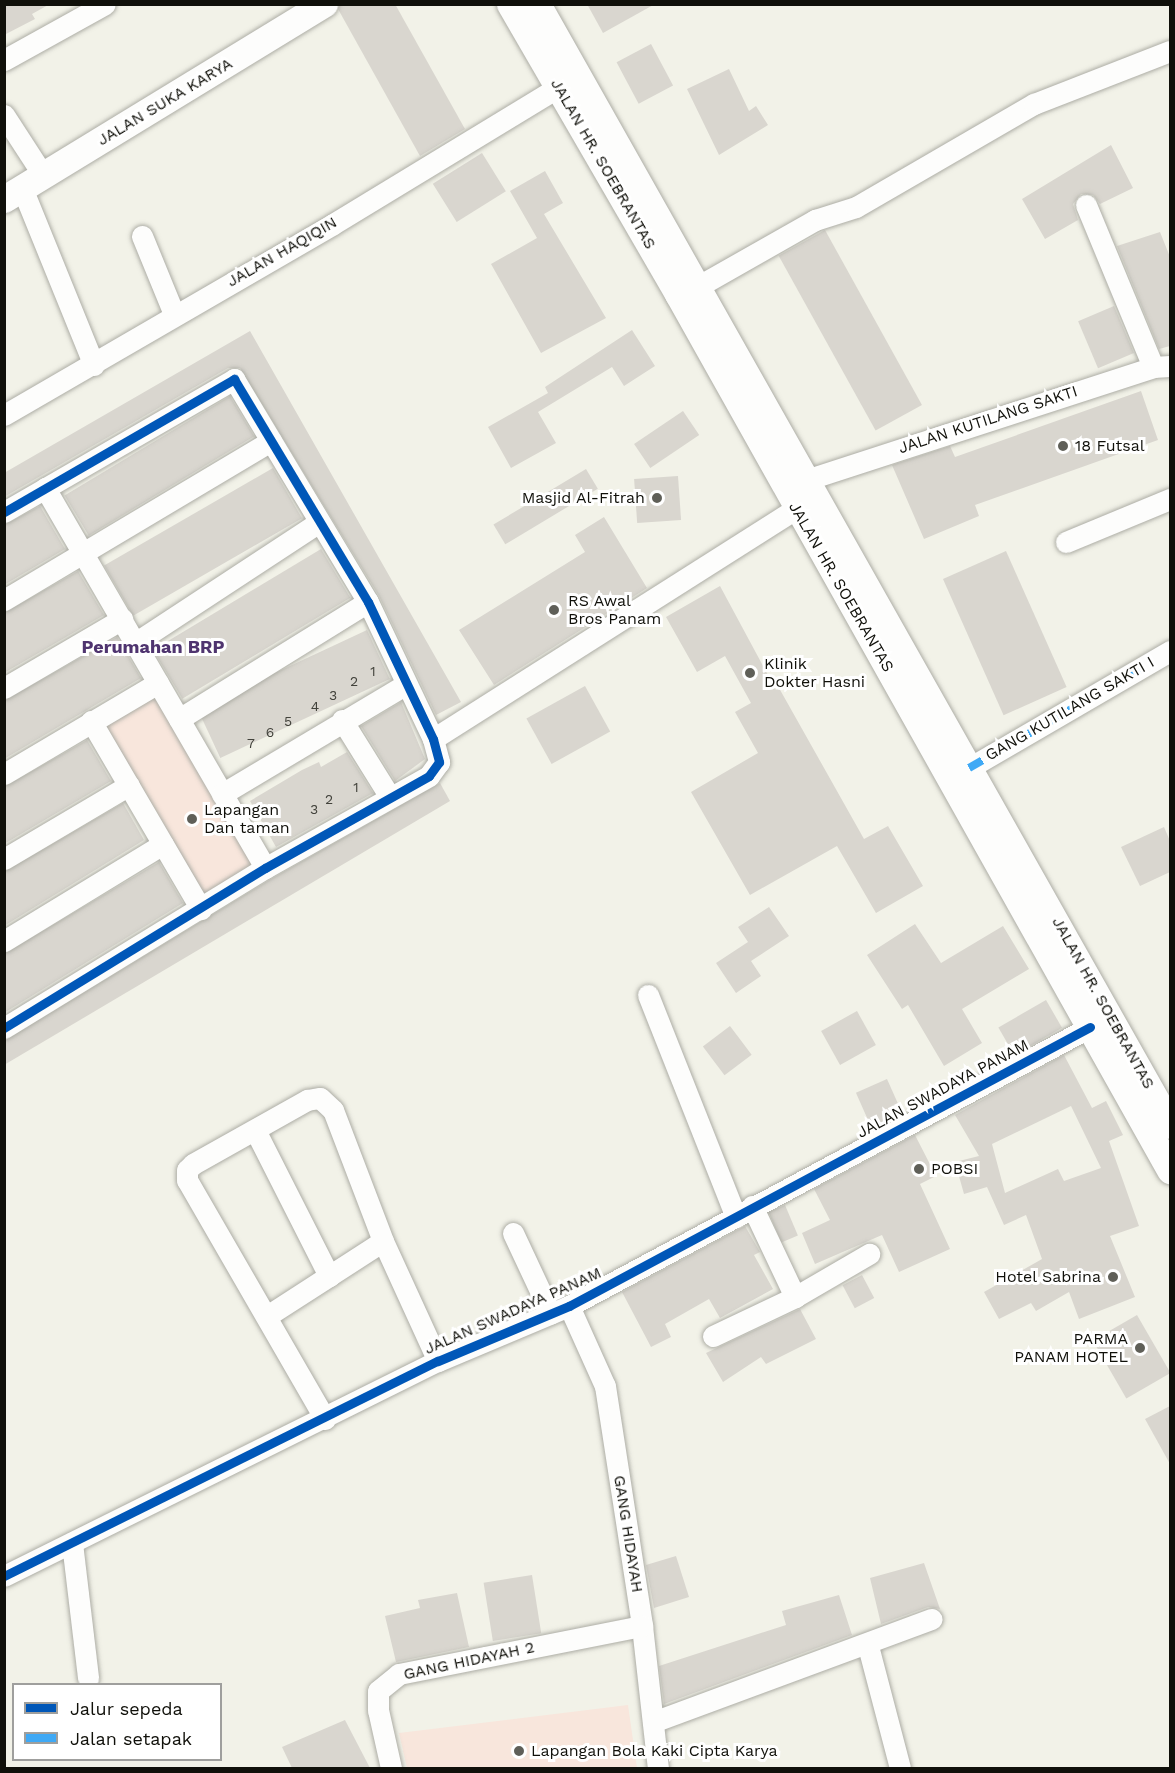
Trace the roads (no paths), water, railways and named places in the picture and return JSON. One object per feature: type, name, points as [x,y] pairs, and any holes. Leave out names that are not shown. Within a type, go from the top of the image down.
[{"type":"main road","name":"JALAN HR. SOEBRANTAS","points":[[510,4],[797,508],[969,768],[1170,1125]]},
{"type":"main road","name":"JALAN HR. SOEBRANTAS","points":[[537,4],[806,480],[884,640],[1090,1027],[1170,1170]]},
{"type":"main road","name":"JALAN SUKA KARYA","points":[[23,187],[324,5]]},
{"type":"street","points":[[4,60],[105,4]]},
{"type":"street","points":[[697,287],[816,220],[856,207],[1034,104],[1170,51]]},
{"type":"street","name":"JALAN HAQIQIN","points":[[4,415],[94,365],[174,314],[333,224],[558,87]]},
{"type":"street","points":[[4,115],[23,187],[94,365]]},
{"type":"street","points":[[1086,205],[1162,367]]},
{"type":"street","points":[[142,236],[174,314]]},
{"type":"street","name":"JALAN KUTILANG SAKTI","points":[[806,480],[1162,367]]},
{"type":"street","points":[[4,512],[234,379],[368,602],[405,685],[433,739],[440,762],[429,776],[265,868],[4,1028]]},
{"type":"street","points":[[4,600],[271,441]]},
{"type":"street","points":[[45,488],[265,868]]},
{"type":"street","points":[[1066,542],[1170,499]]},
{"type":"street","points":[[433,739],[797,508]]},
{"type":"street","points":[[135,643],[319,522]]},
{"type":"street","points":[[179,719],[368,602]]},
{"type":"street","points":[[4,688],[122,619]]},
{"type":"street","name":"GANG KUTILANG SAKTI I","points":[[969,768],[1170,651]]},
{"type":"street","points":[[4,774],[158,683]]},
{"type":"street","points":[[222,794],[342,720],[405,685]]},
{"type":"street","points":[[342,720],[390,797]]},
{"type":"street","points":[[91,721],[201,909]]},
{"type":"street","points":[[4,859],[129,785]]},
{"type":"street","points":[[4,941],[163,844]]},
{"type":"street","points":[[648,995],[744,1212],[795,1298]]},
{"type":"street","name":"JALAN SWADAYA PANAM","points":[[4,1576],[325,1419],[438,1361],[560,1310],[1090,1027]]},
{"type":"street","points":[[325,1419],[187,1180],[187,1170],[193,1164],[307,1100],[320,1098],[333,1110],[383,1241],[438,1361]]},
{"type":"street","points":[[255,1130],[329,1276]]},
{"type":"street","name":"GANG HIDAYAH","points":[[513,1233],[605,1386],[642,1626],[658,1768]]},
{"type":"street","points":[[267,1316],[383,1241]]},
{"type":"street","points":[[713,1336],[795,1298],[868,1254]]},
{"type":"street","points":[[72,1543],[88,1678]]},
{"type":"street","points":[[653,1722],[868,1646],[932,1619]]},
{"type":"street","name":"GANG HIDAYAH 2","points":[[391,1768],[378,1710],[378,1692],[399,1674],[642,1626]]},
{"type":"street","points":[[868,1646],[900,1768]]},
{"type":"place","name":"18 Futsal","points":[[1063,446]]},
{"type":"place","name":"Masjid Al-Fitrah","points":[[657,498]]},
{"type":"place","name":"RS Awal Bros Panam","points":[[554,610]]},
{"type":"place","name":"Klinik Dokter Hasni","points":[[750,673]]},
{"type":"place","name":"Lapangan Dan taman","points":[[192,819]]},
{"type":"place","name":"POBSI","points":[[919,1169]]},
{"type":"place","name":"Hotel Sabrina","points":[[1113,1277]]},
{"type":"place","name":"PARMA PANAM HOTEL","points":[[1140,1348]]},
{"type":"place","name":"Lapangan Bola Kaki Cipta Karya","points":[[519,1751]]},
{"type":"district","name":"Perumahan BRP","points":[[153,647]]}]
